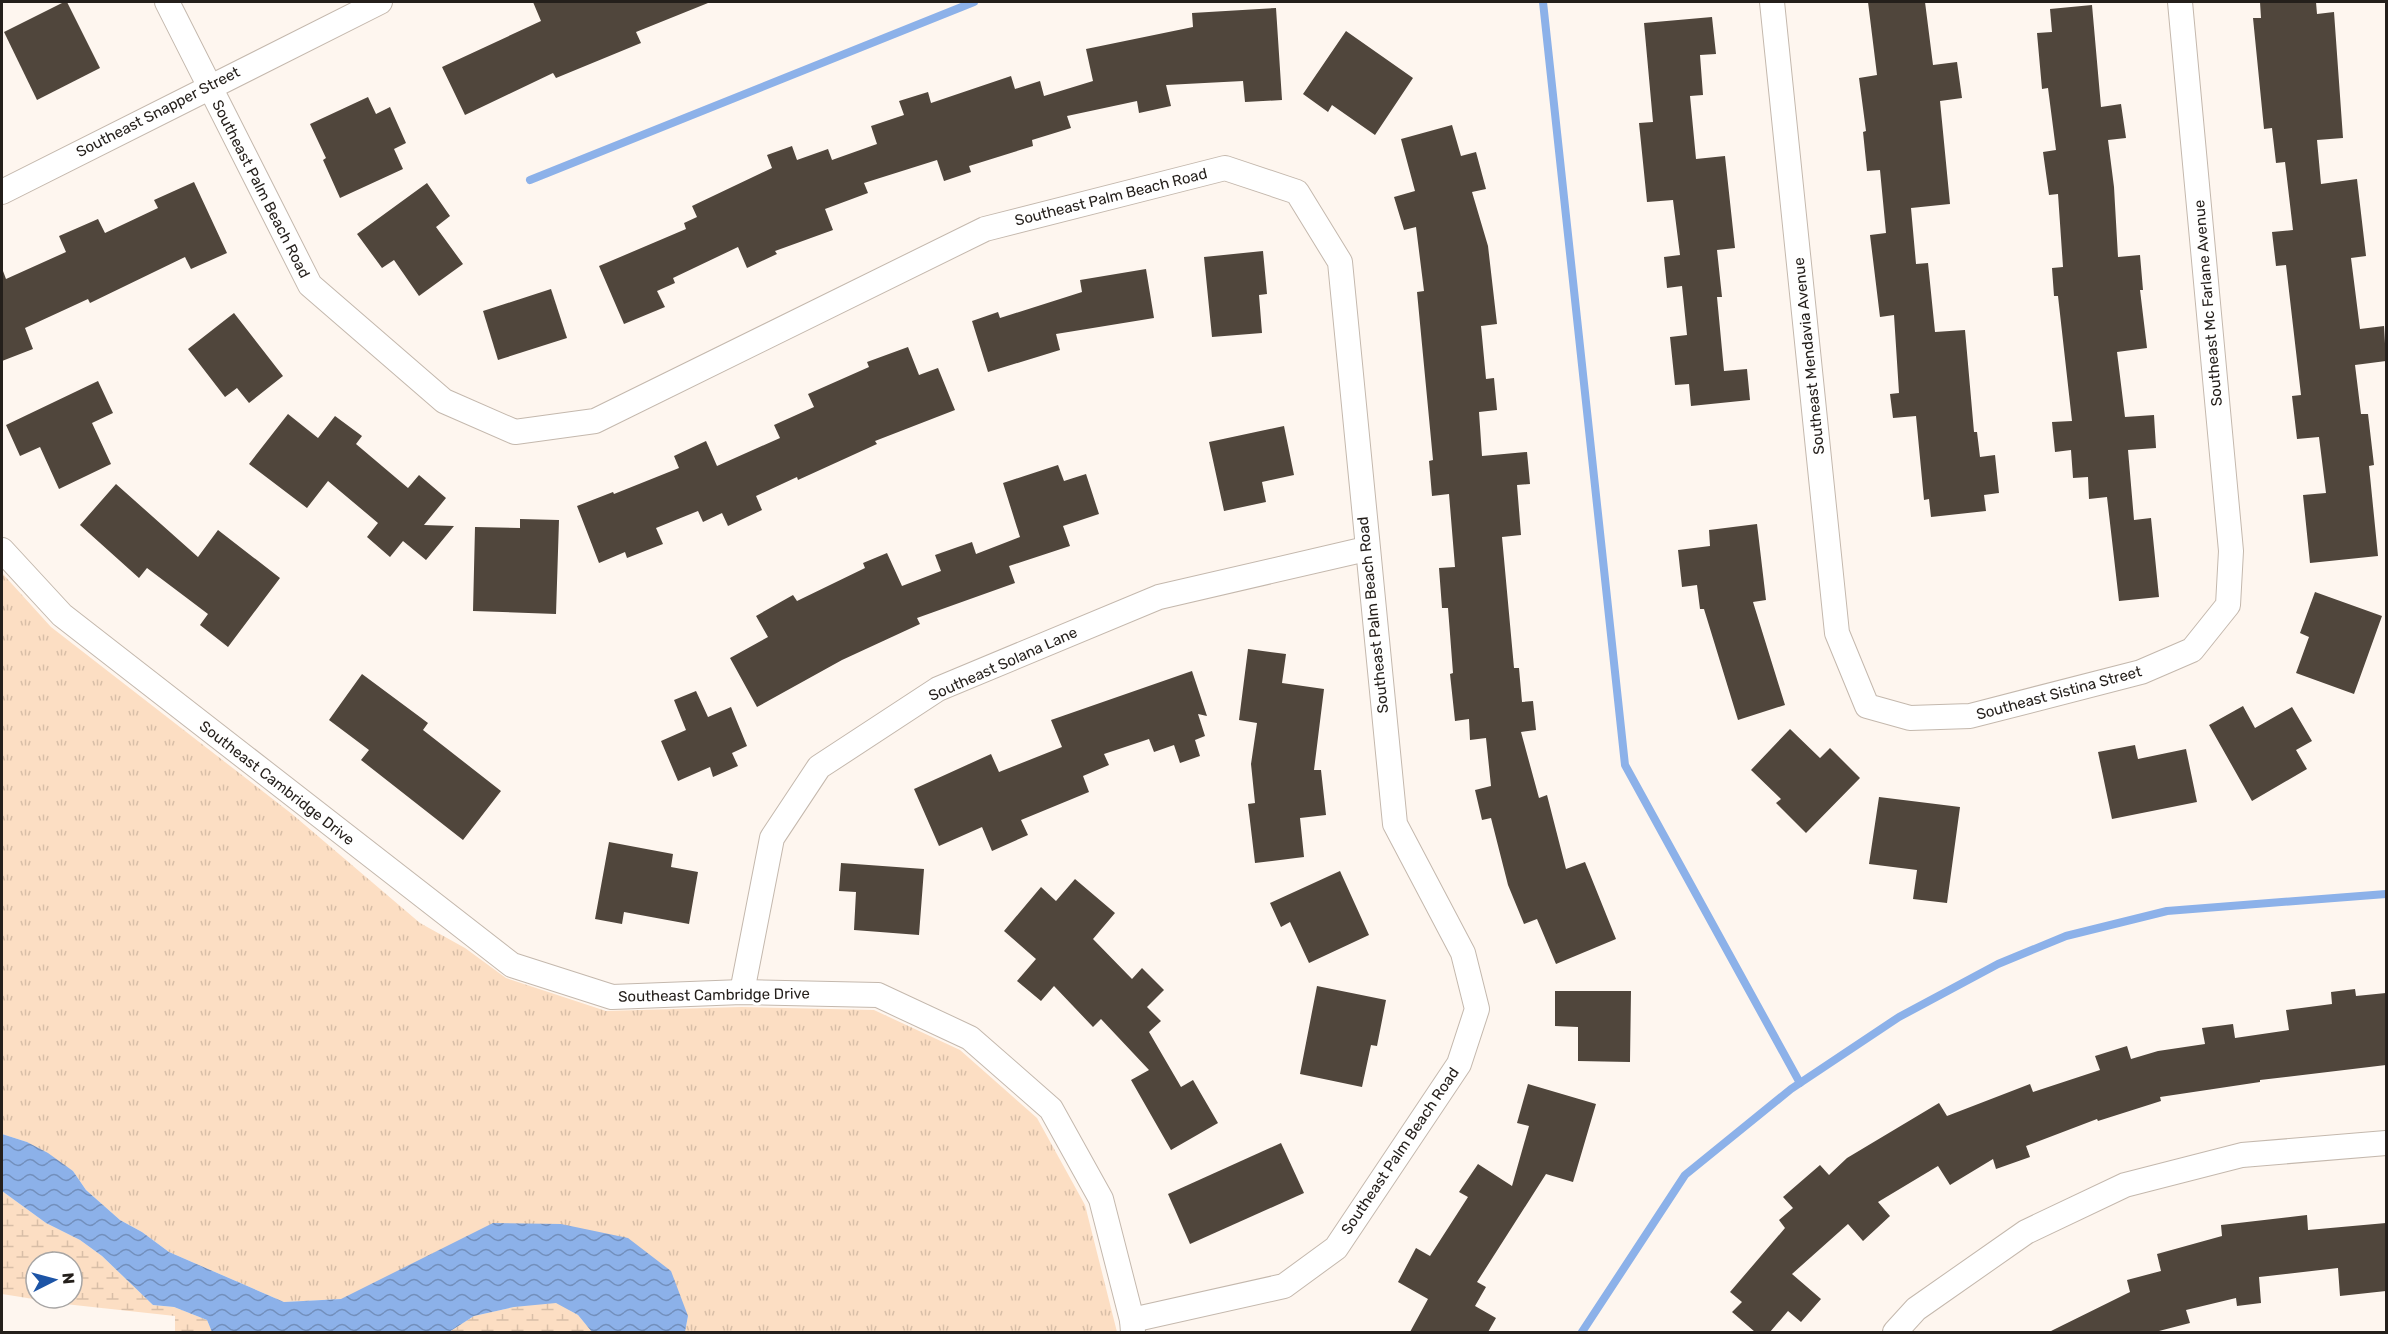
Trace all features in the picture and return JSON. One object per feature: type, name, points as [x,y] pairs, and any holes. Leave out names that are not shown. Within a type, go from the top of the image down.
[{"type":"street","name":"Southeast Palm Beach Road","points":[[167,2],[310,285],[444,401],[515,432],[595,421],[985,229],[1225,168],[1297,192],[1340,262],[1366,549],[1395,824],[1463,953],[1477,1008],[1459,1064],[1336,1248],[1284,1286],[1133,1326]]},
{"type":"street","name":"Southeast Snapper Street","points":[[2,192],[380,2]]},
{"type":"street","name":"Southeast Mendavia Avenue","points":[[1772,2],[1837,633],[1867,706]]},
{"type":"street","name":"Southeast Mc Farlane Avenue","points":[[2180,2],[2232,551],[2228,605]]},
{"type":"street","name":"Southeast Solana Lane","points":[[742,992],[772,838],[819,767],[938,689],[1159,597],[1366,549]]},
{"type":"street","name":"Southeast Cambridge Drive","points":[[2,550],[62,615],[512,964],[612,997],[742,992],[878,995],[970,1038],[1051,1108],[1101,1199],[1133,1326]]},
{"type":"street","name":"Southeast Sistina Street","points":[[1867,706],[1910,718],[1970,716],[2141,672],[2192,650],[2228,605]]},
{"type":"street","points":[[1895,1332],[1916,1309],[2026,1232],[2125,1185],[2242,1155],[2386,1143]]},
{"type":"green space","points":[[2,573],[51,627],[292,814],[420,923],[465,948],[506,978],[606,1011],[741,1007],[874,1010],[960,1050],[1037,1118],[1085,1205],[1117,1332],[685,1332],[688,1316],[341,1299],[284,1302],[169,1252],[142,1232],[120,1220],[86,1190],[73,1171],[27,1142],[2,1134]]},
{"type":"green space","points":[[2,1191],[46,1223],[80,1240],[102,1256],[153,1305],[174,1307],[207,1320],[212,1332],[175,1332],[175,1316],[84,1306],[84,1250],[24,1250],[24,1297],[2,1294]]},
{"type":"green space","points":[[556,1303],[578,1315],[592,1332],[449,1332],[474,1316],[514,1307]]},
{"type":"water","points":[[2,1134],[27,1142],[48,1153],[73,1171],[86,1190],[120,1220],[142,1232],[169,1252],[284,1302],[341,1299],[493,1223],[561,1224],[628,1238],[671,1271],[688,1316],[685,1332],[592,1332],[578,1315],[556,1303],[514,1307],[474,1316],[449,1332],[212,1332],[207,1320],[174,1307],[153,1305],[102,1256],[80,1240],[46,1223],[2,1191]]},
{"type":"building","points":[[67,2],[100,68],[37,100],[4,32]]},
{"type":"building","points":[[533,2],[708,3],[636,32],[641,43],[556,78],[553,73],[465,115],[442,67],[541,21]]},
{"type":"building","points":[[1868,2],[1925,2],[1933,65],[1957,62],[1962,98],[1940,101],[1950,204],[1911,208],[1916,264],[1928,263],[1935,332],[1965,330],[1974,432],[1977,432],[1980,457],[1995,455],[1999,493],[1984,495],[1986,511],[1931,517],[1929,499],[1924,500],[1916,416],[1893,418],[1890,394],[1899,393],[1894,315],[1880,317],[1870,235],[1886,233],[1880,170],[1867,171],[1863,132],[1866,131],[1859,78],[1877,75]]},
{"type":"building","points":[[2260,2],[2316,2],[2317,14],[2334,12],[2343,138],[2317,140],[2321,184],[2357,179],[2366,256],[2351,258],[2360,329],[2384,326],[2386,361],[2355,365],[2361,414],[2368,414],[2374,465],[2369,466],[2378,556],[2310,563],[2303,495],[2326,493],[2319,437],[2297,439],[2292,396],[2301,395],[2286,265],[2276,266],[2272,232],[2293,230],[2285,162],[2276,163],[2272,128],[2264,129],[2253,18],[2261,18]]},
{"type":"building","points":[[2092,5],[2101,107],[2121,104],[2126,138],[2108,140],[2114,187],[2118,257],[2140,255],[2143,290],[2140,290],[2147,348],[2117,352],[2125,417],[2154,415],[2156,448],[2128,450],[2134,520],[2151,518],[2159,597],[2119,601],[2107,497],[2089,499],[2088,477],[2073,478],[2071,450],[2055,452],[2052,422],[2072,421],[2058,296],[2054,296],[2052,268],[2063,267],[2058,194],[2049,195],[2043,152],[2056,150],[2048,88],[2042,89],[2037,33],[2052,32],[2050,9]]},
{"type":"building","points":[[1276,8],[1282,100],[1245,102],[1243,81],[1166,85],[1171,106],[1139,113],[1137,101],[1067,116],[1071,128],[1032,140],[1033,146],[969,166],[971,172],[944,181],[937,160],[864,183],[868,193],[825,209],[833,230],[775,251],[777,254],[747,268],[738,247],[673,278],[675,283],[657,291],[665,307],[624,324],[599,266],[686,229],[684,223],[697,217],[692,206],[772,168],[767,155],[792,146],[797,160],[828,149],[832,160],[877,144],[871,126],[904,115],[899,101],[928,92],[931,103],[1011,76],[1015,89],[1040,81],[1044,96],[1093,81],[1086,49],[1193,27],[1192,13]]},
{"type":"building","points":[[1712,17],[1716,54],[1700,55],[1703,95],[1690,96],[1696,159],[1725,156],[1735,248],[1717,250],[1722,297],[1717,297],[1724,371],[1747,369],[1750,400],[1691,406],[1689,384],[1675,385],[1670,337],[1687,335],[1682,286],[1667,288],[1664,257],[1680,255],[1673,200],[1647,202],[1639,123],[1653,122],[1644,23]]},
{"type":"building","points":[[1346,31],[1413,78],[1375,135],[1332,105],[1328,112],[1303,94]]},
{"type":"building","points":[[368,97],[376,114],[390,107],[406,143],[394,149],[403,169],[340,198],[323,160],[326,158],[310,124]]},
{"type":"building","points":[[1452,125],[1461,156],[1476,152],[1486,189],[1472,192],[1488,246],[1497,324],[1481,326],[1486,379],[1494,378],[1497,410],[1479,412],[1482,456],[1527,452],[1530,484],[1517,485],[1521,535],[1502,537],[1514,668],[1519,668],[1522,702],[1533,701],[1536,730],[1521,732],[1539,798],[1547,795],[1566,869],[1585,862],[1616,939],[1556,964],[1537,919],[1524,924],[1508,885],[1491,818],[1482,820],[1475,790],[1491,786],[1486,738],[1470,740],[1469,719],[1455,721],[1450,674],[1453,673],[1448,608],[1442,608],[1439,568],[1455,567],[1449,494],[1432,496],[1429,461],[1433,460],[1417,292],[1424,291],[1416,227],[1404,230],[1394,197],[1415,191],[1401,139]]},
{"type":"building","points":[[194,182],[227,253],[191,269],[185,257],[90,303],[88,299],[25,328],[33,349],[2,361],[3,271],[6,279],[66,252],[59,236],[98,219],[105,233],[158,208],[154,200]]},
{"type":"building","points":[[427,183],[450,216],[436,227],[463,264],[419,296],[394,260],[382,268],[357,234]]},
{"type":"building","points":[[1263,251],[1267,294],[1259,295],[1262,333],[1212,337],[1204,257]]},
{"type":"building","points":[[1146,269],[1154,318],[1056,334],[1060,350],[988,372],[972,321],[998,312],[1000,318],[1082,292],[1080,280]]},
{"type":"building","points":[[551,289],[567,338],[498,360],[483,311]]},
{"type":"building","points":[[234,313],[283,376],[249,403],[237,388],[225,397],[188,349]]},
{"type":"building","points":[[908,347],[919,375],[938,368],[955,410],[875,441],[877,444],[798,480],[797,477],[756,496],[762,510],[728,526],[722,513],[703,522],[698,511],[656,528],[663,544],[627,558],[625,552],[599,563],[577,506],[679,468],[674,456],[706,441],[717,466],[780,438],[774,425],[814,407],[808,394],[869,367],[867,362]]},
{"type":"building","points":[[98,381],[113,413],[92,423],[111,464],[59,489],[40,447],[20,456],[6,425]]},
{"type":"building","points":[[288,414],[318,438],[335,416],[362,436],[356,444],[408,488],[419,475],[446,498],[424,525],[454,526],[426,560],[403,541],[390,557],[367,537],[378,523],[328,481],[307,508],[249,464]]},
{"type":"building","points":[[1284,426],[1294,475],[1262,482],[1266,502],[1224,511],[1209,442]]},
{"type":"building","points":[[1058,465],[1064,481],[1086,474],[1099,514],[1063,526],[1070,546],[1009,566],[1015,583],[917,618],[920,624],[842,660],[757,707],[730,658],[768,637],[756,616],[793,595],[797,601],[865,568],[863,563],[887,553],[902,586],[941,571],[935,555],[972,542],[976,554],[1020,537],[1003,483]]},
{"type":"building","points":[[116,484],[198,557],[218,530],[280,578],[228,647],[200,625],[208,614],[147,568],[139,578],[80,525]]},
{"type":"building","points":[[520,519],[559,520],[556,614],[473,611],[475,527],[520,528]]},
{"type":"building","points":[[1757,524],[1766,600],[1753,602],[1785,705],[1738,720],[1704,609],[1700,609],[1697,585],[1682,587],[1678,550],[1710,546],[1709,530]]},
{"type":"building","points":[[2315,592],[2382,616],[2354,694],[2296,673],[2309,637],[2300,633]]},
{"type":"building","points":[[1248,649],[1286,654],[1282,683],[1324,689],[1314,770],[1321,770],[1326,815],[1300,818],[1304,857],[1255,863],[1248,804],[1255,803],[1251,764],[1257,723],[1239,720]]},
{"type":"building","points":[[1192,671],[1207,716],[1198,714],[1205,736],[1195,740],[1200,756],[1180,763],[1174,745],[1154,752],[1149,739],[1104,754],[1109,765],[1083,776],[1089,792],[1021,820],[1028,835],[992,851],[982,827],[939,846],[914,789],[991,754],[999,772],[1062,747],[1051,720]]},
{"type":"building","points":[[362,674],[428,723],[423,730],[501,791],[463,840],[361,760],[369,750],[329,720]]},
{"type":"building","points":[[696,691],[708,717],[731,707],[747,746],[732,753],[738,766],[713,777],[710,767],[678,781],[661,741],[686,730],[674,700]]},
{"type":"building","points":[[2243,706],[2255,728],[2292,707],[2312,741],[2296,750],[2307,769],[2252,801],[2209,725]]},
{"type":"building","points":[[1790,729],[1820,758],[1830,748],[1860,778],[1806,833],[1776,803],[1781,799],[1751,770]]},
{"type":"building","points":[[2135,745],[2138,759],[2186,749],[2197,802],[2112,819],[2098,752]]},
{"type":"building","points":[[1879,797],[1960,807],[1947,903],[1913,899],[1917,870],[1869,864]]},
{"type":"building","points":[[609,842],[673,854],[671,867],[698,872],[689,924],[624,912],[622,924],[595,919]]},
{"type":"building","points":[[841,863],[924,869],[919,935],[854,930],[856,892],[839,891]]},
{"type":"building","points":[[1340,871],[1369,935],[1309,963],[1290,922],[1281,927],[1270,903]]},
{"type":"building","points":[[1075,879],[1115,913],[1093,939],[1132,979],[1142,968],[1164,990],[1147,1007],[1161,1021],[1149,1032],[1181,1087],[1193,1080],[1218,1123],[1171,1150],[1131,1080],[1149,1070],[1101,1019],[1093,1027],[1054,986],[1041,1001],[1017,981],[1036,959],[1004,931],[1041,887],[1056,901]]},
{"type":"building","points":[[1317,986],[1386,1000],[1377,1046],[1371,1045],[1362,1087],[1300,1074]]},
{"type":"building","points":[[2355,989],[2356,996],[2386,993],[2386,1065],[2260,1080],[2260,1082],[2160,1097],[2161,1101],[2098,1121],[2097,1119],[2026,1146],[2030,1157],[1996,1169],[1993,1159],[1950,1185],[1938,1166],[1878,1202],[1890,1216],[1863,1241],[1848,1224],[1792,1274],[1821,1299],[1801,1322],[1788,1311],[1770,1332],[1755,1332],[1732,1312],[1742,1302],[1730,1292],[1785,1228],[1779,1220],[1793,1208],[1783,1197],[1820,1165],[1829,1175],[1847,1158],[1939,1103],[1947,1116],[2030,1084],[2033,1092],[2100,1070],[2095,1056],[2127,1046],[2131,1059],[2158,1051],[2205,1044],[2202,1028],[2233,1024],[2235,1038],[2289,1030],[2286,1010],[2332,1004],[2331,992]]},
{"type":"building","points":[[1555,991],[1631,991],[1630,1062],[1578,1061],[1578,1027],[1555,1026]]},
{"type":"building","points":[[1528,1084],[1596,1104],[1573,1182],[1546,1174],[1477,1282],[1486,1287],[1475,1306],[1496,1318],[1488,1332],[1410,1332],[1428,1299],[1398,1282],[1416,1248],[1430,1256],[1468,1197],[1459,1192],[1478,1164],[1512,1186],[1529,1126],[1517,1123]]},
{"type":"building","points":[[1281,1143],[1304,1193],[1190,1244],[1168,1194]]},
{"type":"building","points":[[2307,1215],[2308,1230],[2386,1223],[2386,1291],[2340,1296],[2338,1268],[2259,1277],[2261,1303],[2237,1306],[2236,1298],[2186,1310],[2190,1323],[2155,1332],[2049,1332],[2130,1292],[2127,1280],[2161,1271],[2157,1254],[2222,1236],[2221,1225]]},
{"type":"waterway","points":[[530,180],[974,2]]},
{"type":"waterway","points":[[1543,2],[1625,765],[1800,1083]]},
{"type":"waterway","points":[[1582,1332],[1685,1175],[1791,1089],[1899,1017],[1998,964],[2066,936],[2167,911],[2386,894]]}]
